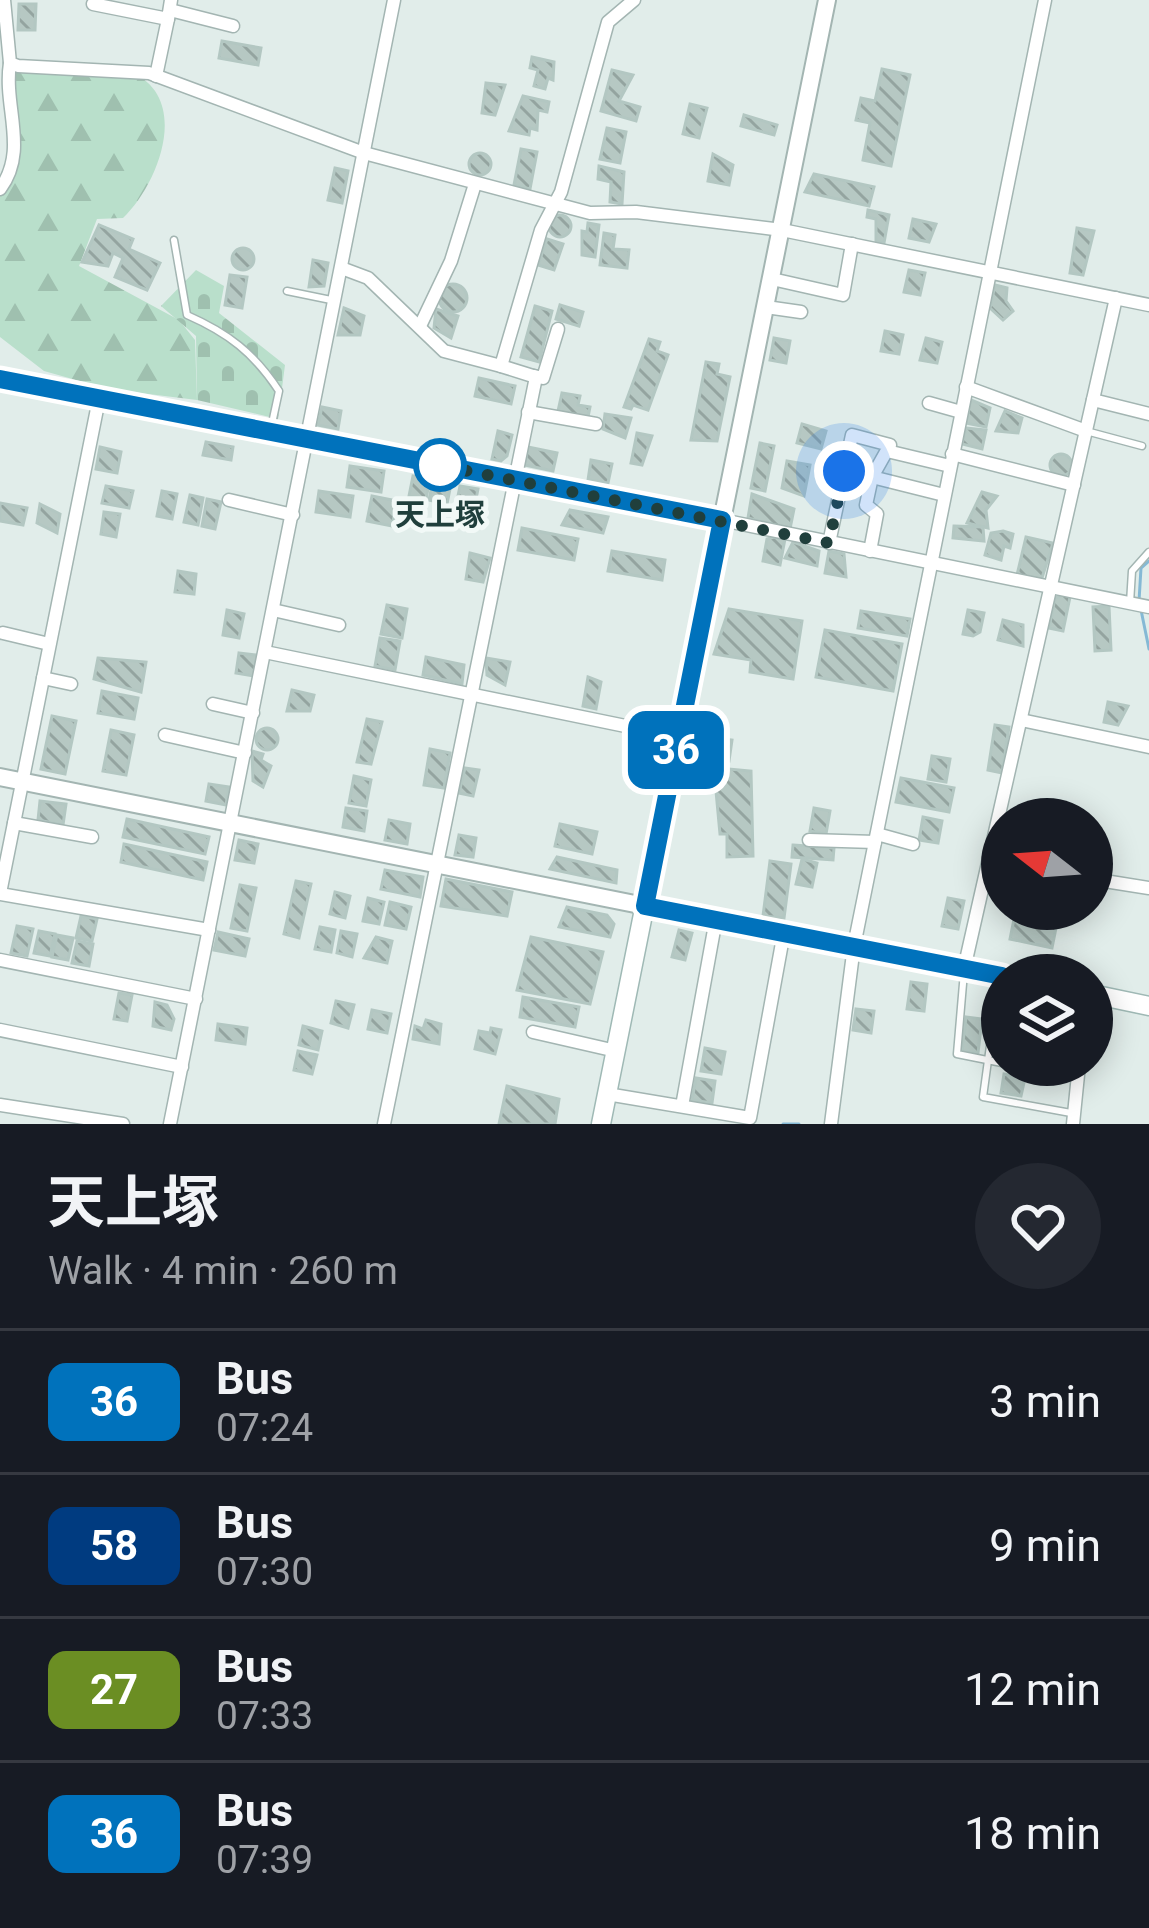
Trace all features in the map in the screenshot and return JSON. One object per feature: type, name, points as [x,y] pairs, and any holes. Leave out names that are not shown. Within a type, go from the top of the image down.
[{"type":"main road","points":[[0,379],[722,520],[601,1124]]},
{"type":"main road","points":[[645,906],[981,972]]},
{"type":"main road","points":[[1113,998],[1149,1006]]},
{"type":"street","points":[[0,189],[15,161],[7,140],[4,0]]},
{"type":"street","points":[[170,1124],[394,0]]},
{"type":"street","points":[[827,0],[722,520],[1141,605]]},
{"type":"street","points":[[831,1124],[854,946],[1045,0]]},
{"type":"street","points":[[502,366],[608,22],[628,1]]},
{"type":"street","points":[[93,4],[170,10],[232,26]]},
{"type":"street","points":[[156,76],[170,10]]},
{"type":"street","points":[[6,71],[156,76],[364,153],[590,213],[636,212],[782,230],[1149,305]]},
{"type":"street","points":[[420,326],[451,261],[475,184]]},
{"type":"street","points":[[772,279],[843,295],[852,244]]},
{"type":"street","points":[[344,268],[368,278],[444,351],[543,378],[558,329]]},
{"type":"street","points":[[1007,798],[1116,298]]},
{"type":"street","points":[[766,307],[801,312]]},
{"type":"street","points":[[384,1124],[529,412],[532,376]]},
{"type":"street","points":[[966,387],[1086,431]]},
{"type":"street","points":[[99,399],[0,894],[209,930]]},
{"type":"street","points":[[1093,400],[1149,414]]},
{"type":"street","points":[[928,403],[961,412]]},
{"type":"street","points":[[529,412],[596,424]]},
{"type":"street","points":[[829,543],[852,435],[890,445],[872,477],[866,505],[877,514],[870,551]]},
{"type":"street","points":[[886,452],[1074,484]]},
{"type":"street","points":[[872,477],[944,495]]},
{"type":"street","points":[[229,500],[293,514]]},
{"type":"street","points":[[273,610],[339,625]]},
{"type":"street","points":[[3,633],[50,644]]},
{"type":"street","points":[[266,652],[679,737]]},
{"type":"street","points":[[43,678],[71,684]]},
{"type":"street","points":[[213,704],[253,713]]},
{"type":"street","points":[[1021,720],[1149,747]]},
{"type":"street","points":[[166,735],[245,753]]},
{"type":"street","points":[[0,777],[645,906]]},
{"type":"street","points":[[14,823],[92,838]]},
{"type":"street","points":[[809,840],[876,838],[913,844]]},
{"type":"street","points":[[1113,882],[1149,888]]},
{"type":"street","points":[[964,969],[981,912]]},
{"type":"street","points":[[682,1106],[716,920]]},
{"type":"street","points":[[607,1094],[750,1118],[784,932]]},
{"type":"street","points":[[0,959],[196,999]]},
{"type":"street","points":[[0,1030],[182,1067]]},
{"type":"street","points":[[532,1032],[616,1052]]},
{"type":"street","points":[[1074,1119],[1077,1086]]},
{"type":"street","points":[[0,1105],[123,1124]]},
{"type":"lane","points":[[174,240],[187,315],[224,332],[258,359],[279,391],[270,432]]},
{"type":"lane","points":[[287,291],[337,302]]},
{"type":"lane","points":[[1086,431],[1142,446]]},
{"type":"lane","points":[[1141,605],[1132,571],[1149,552]]},
{"type":"lane","points":[[964,969],[958,1054],[981,1058]]},
{"type":"lane","points":[[984,1086],[982,1097],[1074,1119]]},
{"type":"green space","points":[[18,66],[121,69],[150,85],[161,102],[163,143],[147,185],[123,218],[97,219],[79,266],[179,320],[195,340],[197,400],[108,389],[44,371],[0,337],[0,186],[11,173],[8,99]]},
{"type":"green space","points":[[196,270],[224,286],[219,313],[285,365],[278,419],[197,400],[196,336],[161,306]]},
{"type":"building","points":[[19,4],[36,4],[35,30],[18,30]]},
{"type":"building","points":[[222,41],[261,48],[258,65],[219,58]]},
{"type":"building","points":[[532,57],[554,62],[553,80],[548,78],[545,89],[534,86],[538,70],[530,68]]},
{"type":"building","points":[[882,69],[910,75],[891,166],[863,160],[870,123],[856,120],[861,98],[875,101]]},
{"type":"building","points":[[612,70],[633,75],[619,101],[640,107],[636,121],[601,111]]},
{"type":"building","points":[[486,83],[505,85],[495,115],[482,113]]},
{"type":"building","points":[[523,96],[549,102],[547,112],[538,110],[537,130],[530,128],[529,135],[509,131]]},
{"type":"building","points":[[690,104],[707,108],[699,138],[683,134]]},
{"type":"building","points":[[744,115],[777,125],[774,135],[741,126]]},
{"type":"building","points":[[607,128],[626,132],[620,163],[600,159]]},
{"type":"building","points":[[521,149],[537,152],[530,189],[514,185]]},
{"type":"building","points":[[480,153],[491,164],[480,175],[469,164]]},
{"type":"building","points":[[713,154],[733,165],[729,185],[708,181]]},
{"type":"building","points":[[599,166],[624,172],[622,204],[610,202],[611,182],[598,179]]},
{"type":"building","points":[[335,168],[348,171],[342,203],[328,200]]},
{"type":"building","points":[[814,174],[874,187],[869,206],[805,192]]},
{"type":"building","points":[[868,210],[889,215],[884,243],[876,241],[876,219],[867,217]]},
{"type":"building","points":[[560,215],[571,226],[560,237],[549,226]]},
{"type":"building","points":[[913,219],[936,224],[929,242],[909,238]]},
{"type":"building","points":[[588,223],[599,225],[595,257],[582,255],[582,231],[587,232]]},
{"type":"building","points":[[99,225],[133,239],[129,249],[160,263],[147,290],[115,277],[123,258],[113,253],[108,266],[82,262]]},
{"type":"building","points":[[1077,228],[1094,231],[1083,275],[1070,273]]},
{"type":"building","points":[[604,233],[615,235],[613,249],[629,250],[627,268],[600,265]]},
{"type":"building","points":[[547,239],[563,244],[554,270],[538,265]]},
{"type":"building","points":[[243,248],[254,259],[243,270],[232,259]]},
{"type":"building","points":[[313,260],[328,263],[324,286],[309,287]]},
{"type":"building","points":[[909,270],[925,273],[920,295],[904,292]]},
{"type":"building","points":[[230,275],[247,277],[242,308],[225,305]]},
{"type":"building","points":[[453,284],[463,288],[467,298],[463,308],[453,312],[443,308],[439,298],[443,288]]},
{"type":"building","points":[[995,285],[1007,288],[1006,301],[1013,311],[1003,320],[990,308]]},
{"type":"building","points":[[560,305],[583,312],[579,326],[556,319]]},
{"type":"building","points":[[535,306],[552,311],[539,362],[521,357]]},
{"type":"building","points":[[344,308],[364,316],[360,335],[338,335]]},
{"type":"building","points":[[436,309],[458,316],[451,338],[434,328]]},
{"type":"building","points":[[885,331],[903,335],[899,354],[881,351]]},
{"type":"building","points":[[774,338],[790,341],[786,363],[770,360]]},
{"type":"building","points":[[926,338],[942,342],[937,363],[920,360]]},
{"type":"building","points":[[649,339],[660,342],[657,351],[668,355],[648,410],[624,407]]},
{"type":"building","points":[[706,362],[719,364],[717,374],[730,377],[717,441],[691,440]]},
{"type":"building","points":[[479,378],[515,386],[511,404],[475,396]]},
{"type":"building","points":[[562,393],[580,396],[578,405],[590,407],[588,417],[558,411]]},
{"type":"building","points":[[971,400],[990,408],[986,427],[966,423]]},
{"type":"building","points":[[322,407],[341,411],[338,429],[318,425]]},
{"type":"building","points":[[1005,411],[1022,418],[1018,433],[996,431]]},
{"type":"building","points":[[605,414],[631,418],[625,438],[603,429]]},
{"type":"building","points":[[802,424],[826,431],[821,449],[797,443]]},
{"type":"building","points":[[966,428],[986,430],[982,449],[962,444]]},
{"type":"building","points":[[498,431],[512,435],[501,461],[492,459]]},
{"type":"building","points":[[637,433],[652,436],[642,465],[631,463]]},
{"type":"building","points":[[206,442],[233,447],[231,460],[203,455]]},
{"type":"building","points":[[760,443],[774,446],[765,491],[751,488]]},
{"type":"building","points":[[100,447],[121,452],[117,473],[96,469]]},
{"type":"building","points":[[528,447],[557,453],[553,471],[525,465]]},
{"type":"building","points":[[1061,454],[1072,465],[1061,476],[1050,465]]},
{"type":"building","points":[[591,460],[612,464],[608,483],[588,480]]},
{"type":"building","points":[[787,461],[810,465],[804,496],[782,488]]},
{"type":"building","points":[[350,466],[384,471],[381,492],[347,487]]},
{"type":"building","points":[[413,476],[430,479],[426,499],[409,496]]},
{"type":"building","points":[[433,480],[451,484],[447,504],[429,500]]},
{"type":"building","points":[[106,486],[133,491],[129,508],[102,503]]},
{"type":"building","points":[[460,486],[478,489],[474,509],[456,506]]},
{"type":"building","points":[[162,491],[177,494],[172,519],[157,516]]},
{"type":"building","points":[[319,491],[353,496],[350,517],[316,512]]},
{"type":"building","points":[[982,492],[997,496],[986,510],[988,528],[967,523]]},
{"type":"building","points":[[752,494],[794,509],[790,529],[748,518]]},
{"type":"building","points":[[190,495],[203,498],[198,525],[184,522]]},
{"type":"building","points":[[372,496],[397,501],[392,526],[367,521]]},
{"type":"building","points":[[207,499],[221,502],[215,529],[202,526]]},
{"type":"building","points":[[0,503],[27,508],[23,525],[0,521]]},
{"type":"building","points":[[40,504],[60,514],[57,533],[37,523]]},
{"type":"building","points":[[570,510],[608,517],[603,533],[562,525]]},
{"type":"building","points":[[104,512],[120,514],[116,537],[101,534]]},
{"type":"building","points":[[954,526],[983,527],[984,541],[953,538]]},
{"type":"building","points":[[522,528],[578,539],[574,560],[518,550]]},
{"type":"building","points":[[991,533],[1013,534],[1001,560],[985,555]]},
{"type":"building","points":[[1026,537],[1053,543],[1041,581],[1017,575]]},
{"type":"building","points":[[767,539],[785,539],[780,565],[763,561]]},
{"type":"building","points":[[793,542],[819,551],[817,566],[785,558]]},
{"type":"building","points":[[612,551],[665,560],[662,580],[608,571]]},
{"type":"building","points":[[829,551],[844,554],[846,577],[825,573]]},
{"type":"building","points":[[470,553],[490,558],[483,582],[466,579]]},
{"type":"building","points":[[178,571],[196,574],[194,594],[175,592]]},
{"type":"building","points":[[1070,597],[1063,631],[1049,628],[1055,598]]},
{"type":"building","points":[[387,605],[407,609],[402,638],[381,634]]},
{"type":"building","points":[[1109,606],[1111,650],[1095,651],[1093,607]]},
{"type":"building","points":[[729,609],[802,621],[793,679],[750,672],[751,660],[714,654]]},
{"type":"building","points":[[227,610],[244,614],[239,638],[223,635]]},
{"type":"building","points":[[968,610],[984,613],[980,632],[973,636],[963,634]]},
{"type":"building","points":[[861,611],[910,619],[907,636],[858,628]]},
{"type":"building","points":[[1003,620],[1023,625],[1023,646],[998,640]]},
{"type":"building","points":[[825,630],[902,644],[893,691],[816,677]]},
{"type":"building","points":[[380,638],[400,641],[395,670],[375,666]]},
{"type":"building","points":[[239,653],[257,655],[254,676],[236,673]]},
{"type":"building","points":[[426,657],[464,665],[462,684],[423,675]]},
{"type":"building","points":[[98,658],[146,662],[141,692],[94,679]]},
{"type":"building","points":[[486,658],[510,662],[505,685],[487,675]]},
{"type":"building","points":[[588,677],[601,682],[596,709],[583,706]]},
{"type":"building","points":[[292,690],[314,695],[310,711],[287,711]]},
{"type":"building","points":[[102,691],[138,698],[134,719],[98,713]]},
{"type":"building","points":[[1108,702],[1128,706],[1118,725],[1104,722]]},
{"type":"building","points":[[52,716],[76,721],[65,774],[41,769]]},
{"type":"building","points":[[367,719],[382,722],[371,764],[357,762]]},
{"type":"building","points":[[995,725],[1009,727],[1002,773],[988,770]]},
{"type":"building","points":[[267,728],[278,739],[267,750],[256,739]]},
{"type":"building","points":[[111,730],[134,735],[126,775],[103,771]]},
{"type":"building","points":[[634,736],[656,740],[656,758],[631,754]]},
{"type":"building","points":[[715,738],[732,740],[729,761],[711,758]]},
{"type":"building","points":[[430,749],[450,753],[444,788],[424,785]]},
{"type":"building","points":[[252,751],[263,754],[261,760],[271,766],[263,787],[253,781]]},
{"type":"building","points":[[932,756],[950,759],[946,782],[928,779]]},
{"type":"building","points":[[707,767],[751,771],[753,856],[727,857],[727,834],[720,834],[716,791],[708,791]]},
{"type":"building","points":[[465,768],[479,770],[473,796],[459,793]]},
{"type":"building","points":[[354,776],[371,780],[366,806],[349,803]]},
{"type":"building","points":[[901,778],[954,788],[949,812],[896,802]]},
{"type":"building","points":[[209,784],[229,787],[226,805],[206,801]]},
{"type":"building","points":[[40,801],[66,804],[63,825],[38,820]]},
{"type":"building","points":[[346,808],[367,811],[364,831],[343,827]]},
{"type":"building","points":[[814,808],[830,811],[826,834],[810,831]]},
{"type":"building","points":[[923,817],[942,821],[938,843],[919,840]]},
{"type":"building","points":[[127,819],[209,837],[205,854],[123,837]]},
{"type":"building","points":[[389,820],[410,824],[407,844],[385,840]]},
{"type":"building","points":[[560,824],[597,832],[592,854],[555,846]]},
{"type":"building","points":[[459,835],[476,838],[473,857],[455,855]]},
{"type":"building","points":[[239,840],[258,844],[254,863],[235,860]]},
{"type":"building","points":[[124,844],[207,862],[203,880],[121,862]]},
{"type":"building","points":[[793,845],[834,848],[833,860],[792,857]]},
{"type":"building","points":[[557,857],[617,870],[616,883],[550,869]]},
{"type":"building","points":[[802,859],[817,863],[812,887],[796,884]]},
{"type":"building","points":[[770,861],[791,864],[784,918],[763,916]]},
{"type":"building","points":[[385,870],[423,877],[420,897],[381,889]]},
{"type":"building","points":[[446,879],[512,892],[507,916],[441,906]]},
{"type":"building","points":[[296,881],[311,884],[299,938],[284,934]]},
{"type":"building","points":[[240,885],[256,888],[247,931],[231,928]]},
{"type":"building","points":[[335,892],[350,896],[345,918],[330,914]]},
{"type":"building","points":[[368,898],[384,902],[379,924],[363,921]]},
{"type":"building","points":[[948,898],[964,901],[958,929],[942,926]]},
{"type":"building","points":[[390,902],[411,907],[406,929],[385,925]]},
{"type":"building","points":[[567,907],[607,915],[614,924],[610,937],[559,927]]},
{"type":"building","points":[[81,916],[97,919],[92,941],[76,938]]},
{"type":"building","points":[[17,926],[33,929],[27,956],[11,953]]},
{"type":"building","points":[[320,927],[335,930],[331,952],[315,949]]},
{"type":"building","points":[[679,930],[692,933],[685,960],[672,957]]},
{"type":"building","points":[[1012,930],[1056,930],[1052,948],[1010,939]]},
{"type":"building","points":[[39,931],[55,934],[50,956],[34,953]]},
{"type":"building","points":[[341,931],[357,934],[352,957],[337,953]]},
{"type":"building","points":[[218,932],[249,939],[245,956],[214,950]]},
{"type":"building","points":[[57,935],[73,938],[68,960],[52,957]]},
{"type":"building","points":[[376,937],[392,941],[387,963],[364,958]]},
{"type":"building","points":[[531,937],[603,952],[590,1004],[517,990]]},
{"type":"building","points":[[77,941],[93,944],[89,966],[72,963]]},
{"type":"building","points":[[911,982],[927,984],[924,1011],[907,1009]]},
{"type":"building","points":[[119,993],[132,995],[127,1021],[114,1019]]},
{"type":"building","points":[[523,997],[579,1007],[575,1027],[520,1017]]},
{"type":"building","points":[[336,1001],[354,1005],[348,1028],[331,1023]]},
{"type":"building","points":[[155,1002],[167,1005],[174,1019],[171,1030],[153,1026]]},
{"type":"building","points":[[856,1009],[874,1011],[871,1033],[853,1030]]},
{"type":"building","points":[[372,1010],[391,1014],[387,1033],[368,1029]]},
{"type":"building","points":[[966,1017],[981,1019],[978,1053],[962,1051]]},
{"type":"building","points":[[426,1020],[441,1024],[439,1044],[413,1039],[415,1026],[423,1029]]},
{"type":"building","points":[[218,1024],[247,1028],[245,1044],[216,1040]]},
{"type":"building","points":[[303,1026],[322,1031],[318,1050],[299,1045]]},
{"type":"building","points":[[491,1028],[501,1030],[495,1054],[475,1049],[479,1031],[490,1033]]},
{"type":"building","points":[[705,1048],[725,1052],[721,1074],[701,1071]]},
{"type":"building","points":[[298,1051],[317,1055],[312,1074],[294,1070]]},
{"type":"building","points":[[696,1078],[715,1081],[712,1103],[692,1100]]},
{"type":"building","points":[[507,1086],[559,1099],[555,1124],[499,1124]]},
{"type":"building","points":[[1002,1086],[1023,1086],[1021,1096],[1001,1093]]},
{"type":"waterway","points":[[1139,601],[1141,568],[1149,561]]},
{"type":"waterway","points":[[1141,610],[1149,649]]},
{"type":"waterway","points":[[783,1124],[799,1124]]},
{"type":"bus line","name":"36","points":[[0,379],[722,520],[645,906],[981,972]]},
{"type":"place","name":"天上塚","points":[[440,465]]},
{"type":"route","points":[[440,465],[432,464],[829,543],[844,471]]}]
